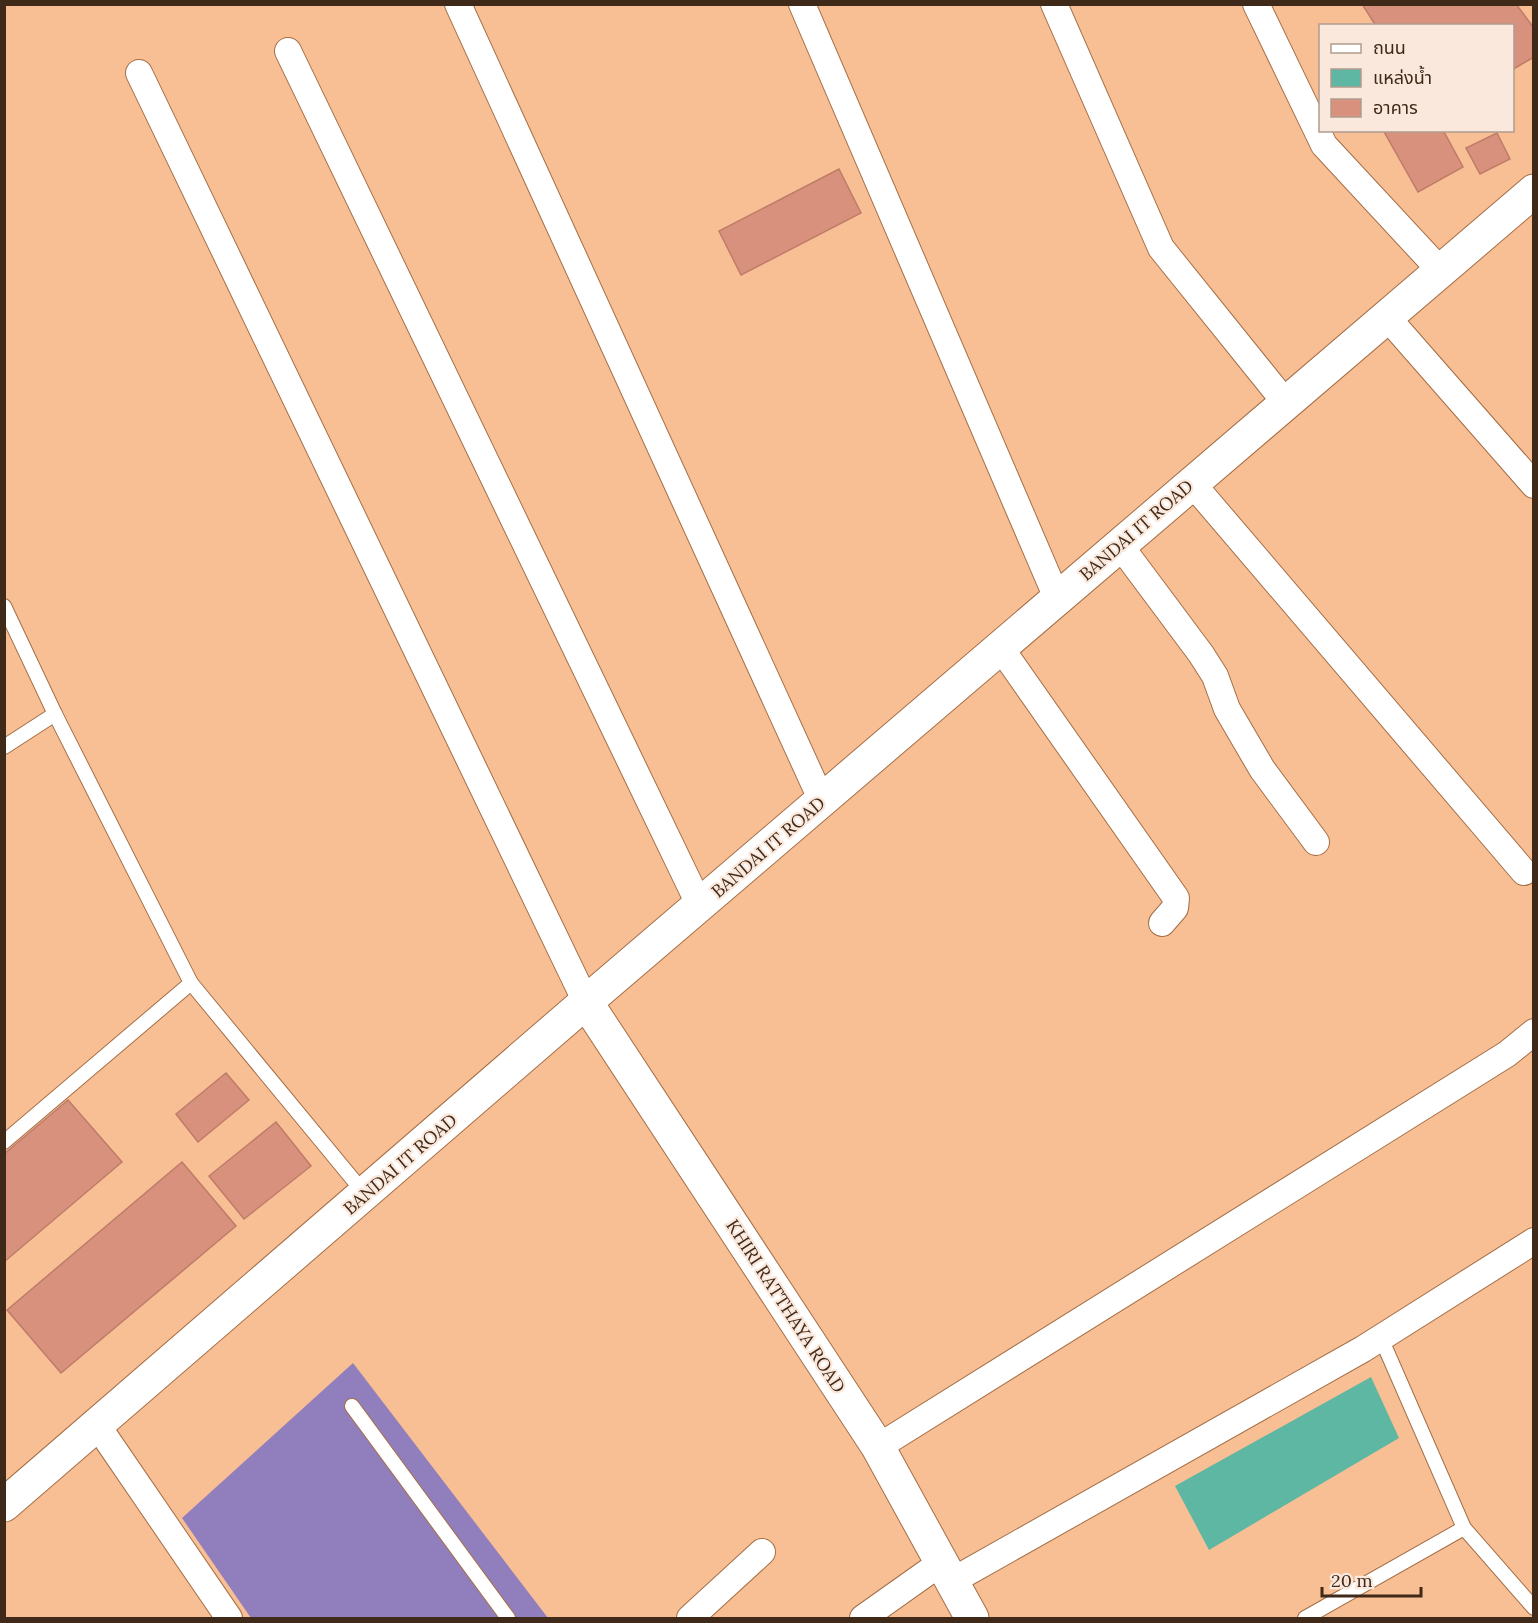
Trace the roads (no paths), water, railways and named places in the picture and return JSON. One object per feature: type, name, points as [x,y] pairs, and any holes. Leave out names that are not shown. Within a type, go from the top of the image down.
[{"type":"main road","name":"BANDAI IT ROAD","points":[[4,1505],[1191,482],[1533,191]]},
{"type":"main road","name":"KHIRI RATTHAYA ROAD","points":[[586,1002],[878,1447],[972,1618]]},
{"type":"street","points":[[458,4],[822,801]]},
{"type":"street","points":[[802,4],[1057,598]]},
{"type":"street","points":[[1054,4],[1161,248],[1285,402]]},
{"type":"street","points":[[1256,4],[1324,145],[1439,269]]},
{"type":"street","points":[[288,51],[700,906]]},
{"type":"street","points":[[139,73],[586,1002]]},
{"type":"street","points":[[1386,316],[1533,485]]},
{"type":"street","points":[[1191,482],[1524,872]]},
{"type":"street","points":[[1119,544],[1201,654],[1215,676],[1227,709],[1262,769],[1316,843]]},
{"type":"street","points":[[1000,647],[1176,898],[1175,908],[1162,923]]},
{"type":"street","points":[[878,1447],[1507,1054],[1533,1032]]},
{"type":"street","points":[[863,1618],[1381,1338],[1533,1241]]},
{"type":"street","points":[[97,1425],[229,1618]]},
{"type":"street","points":[[690,1618],[762,1552]]},
{"type":"lane","points":[[4,606],[55,714],[191,983],[365,1194]]},
{"type":"lane","points":[[4,747],[55,714]]},
{"type":"lane","points":[[4,1142],[191,983]]},
{"type":"lane","points":[[1381,1338],[1464,1528],[1533,1608]]},
{"type":"lane","points":[[351,1406],[508,1618]]},
{"type":"lane","points":[[1305,1618],[1464,1528]]},
{"type":"water","points":[[1371,1377],[1399,1438],[1209,1550],[1175,1486]]}]
